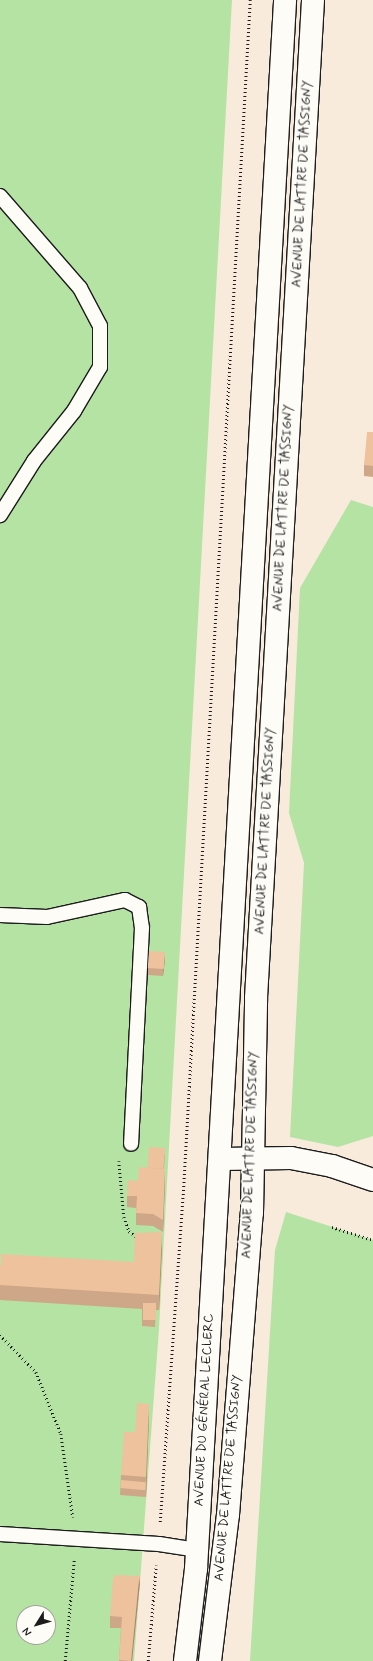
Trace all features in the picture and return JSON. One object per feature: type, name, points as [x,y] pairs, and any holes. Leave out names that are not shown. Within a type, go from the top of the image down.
[{"type":"main road","name":"AVENUE DU GÉNÉRAL LECLERC","points":[[185,1661],[197,1550],[285,0]]},
{"type":"main road","name":"AVENUE DE LATTRE DE TASSIGNY","points":[[210,1661],[230,1499],[252,1213],[251,1156],[256,998],[313,0]]},
{"type":"main road","points":[[220,1159],[251,1156],[290,1158],[332,1166],[373,1180]]},
{"type":"lane","points":[[0,196],[80,288],[100,326],[100,367],[74,411],[34,461],[0,516]]},
{"type":"lane","points":[[0,915],[47,917],[125,900],[139,907],[142,928],[130,1144]]},
{"type":"lane","points":[[0,1534],[158,1544],[197,1550]]},
{"type":"path","points":[[148,1661],[158,1544],[183,1195],[250,0]]},
{"type":"path","points":[[130,1144],[120,1143],[120,1199],[129,1231],[140,1239]]},
{"type":"path","points":[[332,1227],[373,1240]]},
{"type":"path","points":[[0,1335],[36,1372],[61,1434],[76,1539],[65,1661]]},
{"type":"green space","points":[[0,0],[232,0],[159,1329],[134,1661],[0,1661]]},
{"type":"green space","points":[[351,500],[373,507],[373,1136],[338,1147],[290,1137],[304,863],[289,813],[300,588]]},
{"type":"green space","points":[[286,1212],[373,1240],[373,1661],[250,1661],[275,1250]]},
{"type":"building","points":[[367,432],[373,432],[373,466],[364,465]]},
{"type":"building","points":[[149,951],[165,952],[164,969],[148,968]]},
{"type":"building","points":[[149,1147],[165,1148],[163,1169],[148,1168]]},
{"type":"building","points":[[139,1167],[165,1169],[163,1220],[153,1214],[136,1213],[137,1196],[127,1196],[128,1180],[138,1181]]},
{"type":"building","points":[[162,1232],[159,1295],[0,1285],[1,1254],[134,1262],[135,1233]]},
{"type":"building","points":[[143,1303],[156,1303],[156,1320],[143,1320]]},
{"type":"building","points":[[137,1403],[149,1404],[146,1477],[121,1475],[124,1432],[135,1432]]},
{"type":"building","points":[[121,1480],[146,1482],[145,1490],[120,1488]]},
{"type":"building","points":[[114,1575],[140,1576],[139,1584],[139,1579],[114,1578]]},
{"type":"building","points":[[113,1578],[139,1579],[131,1661],[119,1660],[122,1617],[110,1616]]}]
